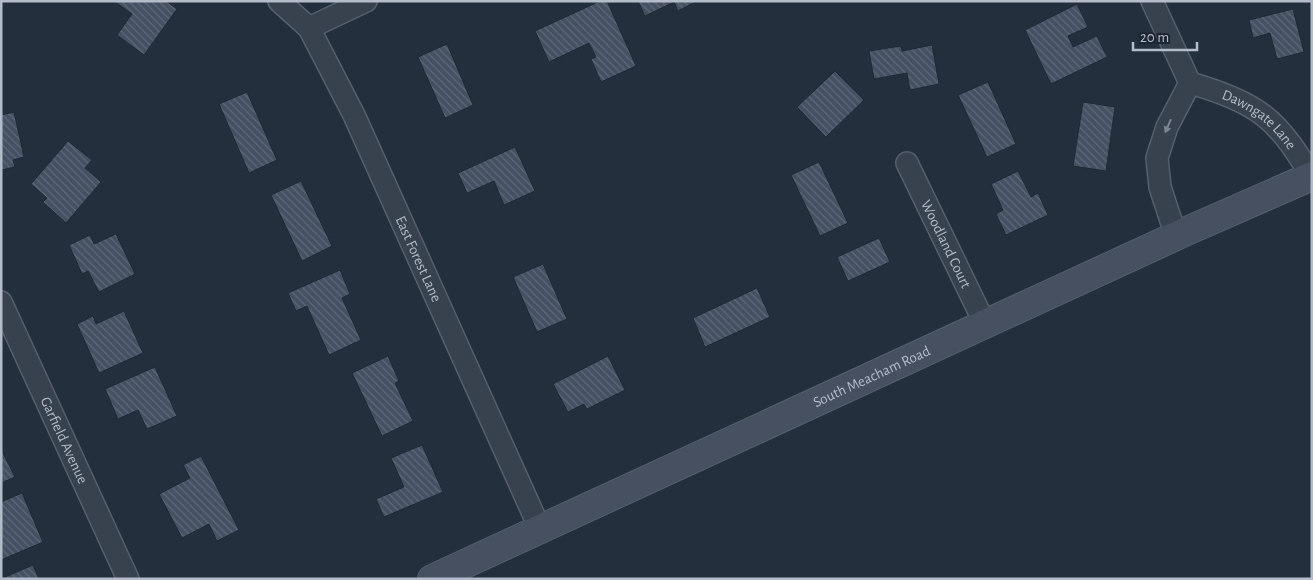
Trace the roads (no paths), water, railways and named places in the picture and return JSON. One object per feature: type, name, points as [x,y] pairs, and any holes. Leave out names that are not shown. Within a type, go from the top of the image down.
[{"type":"main road","name":"South Meacham Road","points":[[432,579],[1176,236],[1311,177]]},
{"type":"street","name":"East Forest Lane","points":[[280,1],[308,28],[354,115],[540,529]]},
{"type":"street","points":[[308,28],[366,1]]},
{"type":"street","points":[[1152,1],[1190,83],[1167,127],[1157,158],[1160,187],[1176,236]]},
{"type":"street","name":"Dawngate Lane","points":[[1190,83],[1223,94],[1264,115],[1288,140],[1311,177]]},
{"type":"street","name":"Woodland Court","points":[[907,164],[985,324]]},
{"type":"street","name":"Garfield Avenue","points":[[1,302],[128,579]]}]
